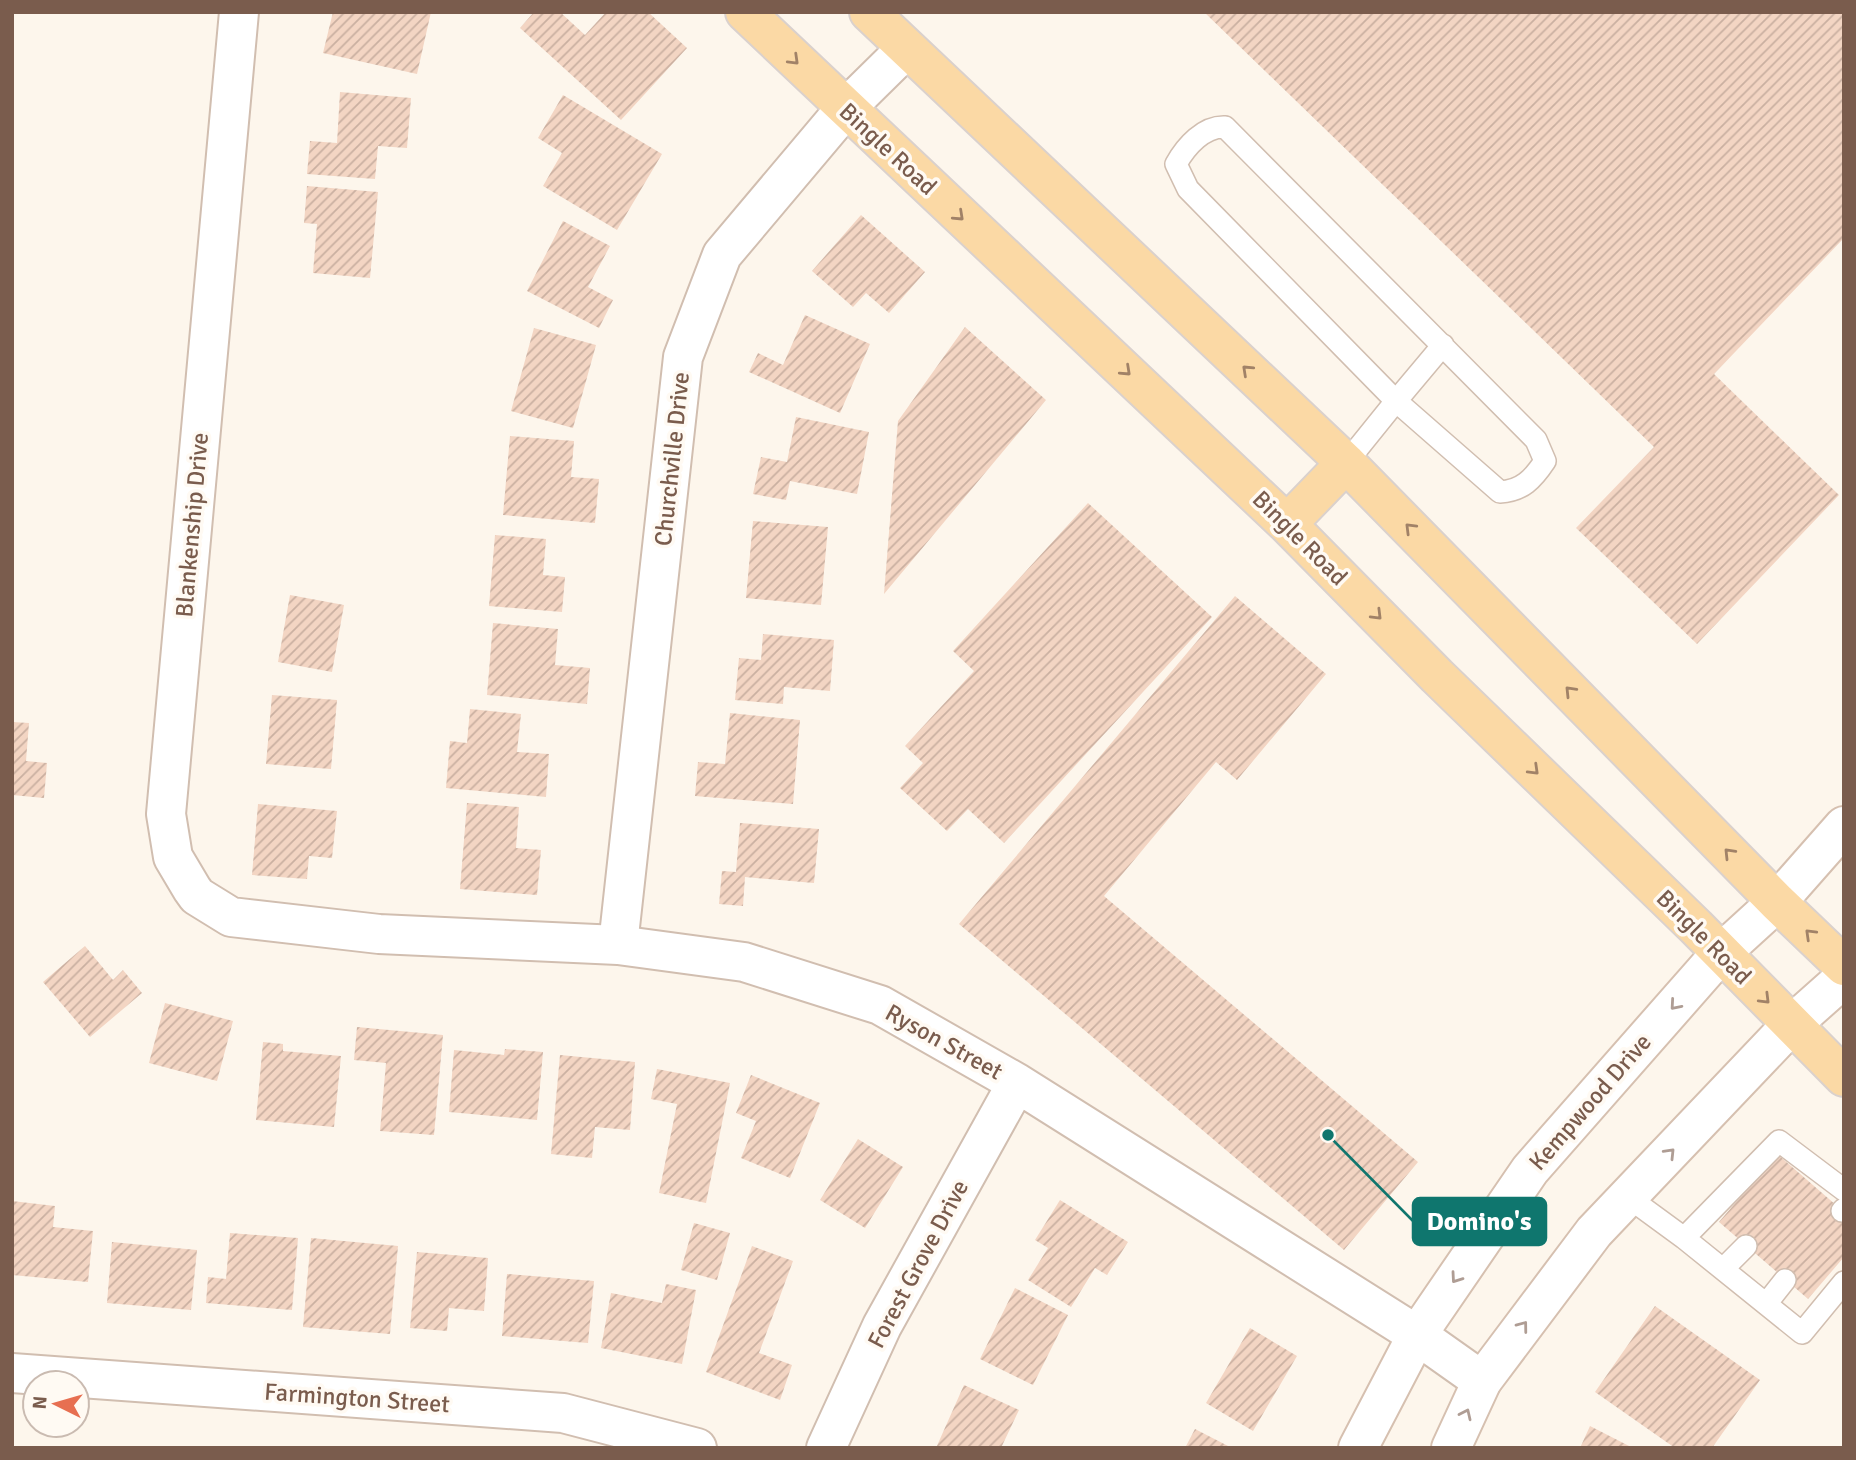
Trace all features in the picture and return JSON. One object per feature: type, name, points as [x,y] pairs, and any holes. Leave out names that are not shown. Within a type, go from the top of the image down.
[{"type":"main road","name":"Bingle Road","points":[[745,12],[1287,524],[1437,676],[1671,902],[1844,1077]]},
{"type":"main road","points":[[869,12],[1346,463],[1777,902],[1844,966]]},
{"type":"main road","points":[[1287,524],[1346,463]]},
{"type":"street","name":"Blankenship Drive","points":[[239,12],[166,814],[173,857],[197,896],[231,917],[326,928]]},
{"type":"street","name":"Churchville Drive","points":[[618,945],[683,356],[722,255],[845,109],[906,49]]},
{"type":"street","name":"Kempwood Drive","points":[[1358,1448],[1417,1335],[1530,1170],[1720,954],[1777,902],[1844,825]]},
{"type":"street","name":"Ryson Street","points":[[326,928],[379,934],[618,945],[744,962],[880,1005],[1017,1083],[1417,1335],[1482,1381]]},
{"type":"street","points":[[1451,1448],[1482,1381],[1594,1232],[1791,1025],[1844,978]]},
{"type":"street","name":"Forest Grove Drive","points":[[826,1448],[882,1326],[1017,1083]]},
{"type":"street","name":"Farmington Street","points":[[12,1373],[564,1413],[697,1448]]},
{"type":"lane","points":[[1214,126],[1225,127],[1443,345],[1536,440],[1545,461],[1534,478],[1514,491],[1500,492],[1396,401],[1188,189],[1177,164],[1186,147],[1214,126]]},
{"type":"lane","points":[[1346,463],[1443,345]]},
{"type":"lane","points":[[1684,1238],[1779,1141],[1843,1203]]},
{"type":"lane","points":[[1628,1197],[1684,1238],[1802,1334],[1844,1282]]},
{"type":"lane","points":[[1723,1269],[1746,1246]]},
{"type":"lane","points":[[1766,1304],[1785,1280]]},
{"type":"building","points":[[333,12],[431,12],[417,74],[323,53]]},
{"type":"building","points":[[534,12],[560,12],[585,35],[606,12],[648,12],[687,48],[621,120],[520,28]]},
{"type":"building","points":[[1204,12],[1844,12],[1844,238],[1714,374],[1839,495],[1697,644],[1576,528],[1654,447]]},
{"type":"building","points":[[340,92],[411,98],[407,148],[378,146],[375,179],[307,174],[310,141],[337,143]]},
{"type":"building","points":[[563,95],[662,154],[617,230],[543,186],[562,153],[538,138]]},
{"type":"building","points":[[307,186],[378,192],[370,278],[313,273],[317,224],[304,223]]},
{"type":"building","points":[[861,215],[925,272],[889,313],[866,293],[853,307],[812,271]]},
{"type":"building","points":[[563,221],[610,246],[588,287],[613,300],[599,328],[527,291]]},
{"type":"building","points":[[805,315],[870,344],[840,413],[749,372],[758,353],[783,365]]},
{"type":"building","points":[[965,327],[1046,400],[884,594],[898,421]]},
{"type":"building","points":[[534,328],[596,345],[573,428],[511,411]]},
{"type":"building","points":[[796,417],[869,432],[857,494],[790,481],[786,500],[753,494],[761,457],[787,462]]},
{"type":"building","points":[[510,436],[574,441],[571,477],[599,479],[595,523],[503,515]]},
{"type":"building","points":[[1088,503],[1212,617],[1004,843],[968,809],[947,831],[900,788],[923,763],[905,746],[974,671],[953,651]]},
{"type":"building","points":[[753,521],[828,527],[821,605],[746,598]]},
{"type":"building","points":[[495,535],[546,539],[543,575],[565,577],[562,612],[489,606]]},
{"type":"building","points":[[290,595],[344,605],[332,672],[278,662]]},
{"type":"building","points":[[1235,596],[1326,674],[1237,780],[1216,762],[1104,896],[1418,1162],[1344,1250],[959,924]]},
{"type":"building","points":[[493,623],[558,629],[555,665],[590,668],[587,704],[487,695]]},
{"type":"building","points":[[763,634],[834,640],[830,691],[784,687],[783,704],[735,700],[739,658],[761,660]]},
{"type":"building","points":[[272,695],[337,700],[331,769],[266,764]]},
{"type":"building","points":[[470,709],[521,714],[517,752],[549,754],[546,797],[446,788],[450,741],[467,743]]},
{"type":"building","points":[[730,713],[800,720],[793,804],[695,796],[698,762],[725,764]]},
{"type":"building","points":[[12,722],[29,723],[26,761],[47,763],[44,798],[12,795]]},
{"type":"building","points":[[467,803],[519,807],[516,848],[541,850],[537,895],[460,889]]},
{"type":"building","points":[[258,804],[337,811],[332,858],[309,856],[307,879],[252,875]]},
{"type":"building","points":[[740,823],[819,829],[814,883],[745,877],[743,906],[719,904],[722,871],[736,872]]},
{"type":"building","points":[[85,946],[113,980],[123,970],[142,993],[90,1037],[43,982]]},
{"type":"building","points":[[165,1003],[233,1021],[217,1081],[149,1063]]},
{"type":"building","points":[[357,1027],[443,1035],[434,1135],[380,1131],[386,1063],[354,1060]]},
{"type":"building","points":[[263,1042],[283,1044],[283,1051],[341,1056],[334,1127],[256,1120]]},
{"type":"building","points":[[505,1049],[543,1052],[537,1120],[449,1112],[454,1050],[504,1055]]},
{"type":"building","points":[[560,1055],[635,1062],[630,1130],[595,1127],[592,1158],[551,1154]]},
{"type":"building","points":[[657,1069],[730,1083],[706,1203],[659,1193],[677,1104],[651,1099]]},
{"type":"building","points":[[751,1075],[820,1103],[790,1178],[741,1158],[756,1121],[736,1113]]},
{"type":"building","points":[[858,1139],[903,1167],[865,1228],[820,1200]]},
{"type":"building","points":[[1777,1154],[1844,1212],[1844,1257],[1808,1299],[1719,1222]]},
{"type":"building","points":[[1060,1200],[1128,1242],[1107,1275],[1095,1268],[1071,1307],[1028,1280],[1048,1248],[1035,1240]]},
{"type":"building","points":[[12,1201],[55,1206],[53,1227],[93,1231],[88,1282],[12,1275]]},
{"type":"building","points":[[694,1223],[730,1233],[717,1280],[681,1270]]},
{"type":"building","points":[[230,1233],[298,1238],[292,1310],[206,1303],[208,1277],[226,1279]]},
{"type":"building","points":[[311,1238],[398,1246],[390,1334],[303,1327]]},
{"type":"building","points":[[112,1242],[197,1250],[191,1310],[107,1303]]},
{"type":"building","points":[[752,1246],[793,1261],[759,1353],[792,1365],[780,1400],[706,1372]]},
{"type":"building","points":[[417,1252],[488,1258],[484,1311],[449,1308],[447,1331],[410,1328]]},
{"type":"building","points":[[507,1274],[594,1281],[588,1343],[502,1336]]},
{"type":"building","points":[[666,1284],[696,1290],[682,1364],[601,1348],[611,1293],[662,1303]]},
{"type":"building","points":[[1015,1288],[1068,1315],[1033,1385],[980,1359]]},
{"type":"building","points":[[1655,1306],[1760,1380],[1712,1448],[1675,1448],[1595,1392]]},
{"type":"building","points":[[1250,1328],[1297,1356],[1253,1431],[1206,1403]]},
{"type":"building","points":[[964,1385],[1019,1410],[1001,1448],[936,1448]]},
{"type":"building","points":[[1590,1426],[1633,1448],[1580,1448]]},
{"type":"building","points":[[1195,1429],[1232,1448],[1185,1448]]},
{"type":"place","name":"Domino's","points":[[1328,1135]]}]
